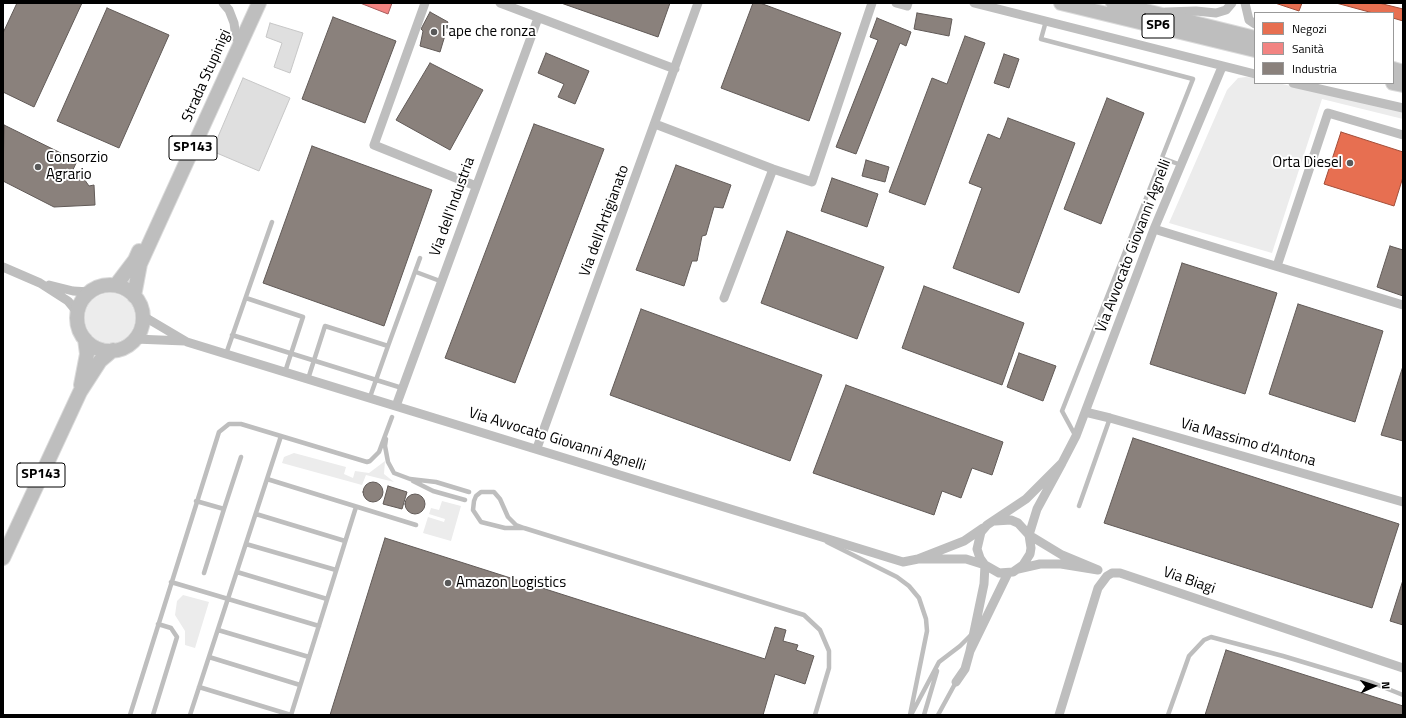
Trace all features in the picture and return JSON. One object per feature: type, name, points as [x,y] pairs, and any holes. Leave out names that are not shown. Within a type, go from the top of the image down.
[{"type":"main road","name":"SP6","points":[[1061,3],[1254,50]]},
{"type":"main road","name":"SP6","points":[[1113,3],[1254,38]]},
{"type":"main road","name":"Strada Stupinigi","points":[[116,285],[135,260],[236,38],[257,5]]},
{"type":"main road","name":"Strada Stupinigi","points":[[134,296],[140,264],[257,5]]},
{"type":"main road","points":[[107,285],[116,285],[126,289],[134,296],[139,302],[143,316],[141,329],[135,339],[121,348],[103,350],[93,346],[85,339],[79,327],[78,313],[84,298],[90,292],[107,285]]},
{"type":"main road","name":"SP143","points":[[80,392],[87,354],[85,339]]},
{"type":"main road","name":"SP143","points":[[3,558],[80,392],[100,361],[113,350]]},
{"type":"street","points":[[223,3],[229,10],[234,23],[236,38]]},
{"type":"street","points":[[425,3],[374,144],[476,186]]},
{"type":"street","points":[[500,3],[675,69]]},
{"type":"street","name":"Via dell'Artigianato","points":[[538,448],[698,3]]},
{"type":"street","points":[[655,124],[773,169],[812,182],[872,3]]},
{"type":"street","points":[[896,3],[907,6],[908,3]]},
{"type":"street","points":[[974,3],[1222,67],[1254,74]]},
{"type":"street","points":[[1135,3],[1149,12],[1196,11],[1216,13],[1226,10],[1232,3]]},
{"type":"street","points":[[1245,3],[1249,20],[1254,23]]},
{"type":"street","name":"Via dell'Industria","points":[[396,406],[440,281],[538,18]]},
{"type":"street","name":"Via Avvocato Giovanni Agnelli","points":[[1028,535],[1037,509],[1076,436],[1154,229],[1222,67]]},
{"type":"street","points":[[1297,84],[1403,108]]},
{"type":"street","points":[[1277,266],[1328,113],[1403,135]]},
{"type":"street","points":[[724,298],[773,169]]},
{"type":"street","points":[[1154,229],[1403,305]]},
{"type":"street","points":[[3,267],[40,283],[68,300],[78,313]]},
{"type":"street","points":[[40,283],[73,291],[90,292]]},
{"type":"street","name":"Via Avvocato Giovanni Agnelli","points":[[143,316],[187,342],[538,448],[903,562],[918,560],[966,559],[985,565]]},
{"type":"street","name":"Via Avvocato Giovanni Agnelli","points":[[135,339],[187,342]]},
{"type":"street","name":"Via Massimo d'Antona","points":[[1085,412],[1403,502]]},
{"type":"street","points":[[918,560],[964,541],[991,523],[1026,499],[1062,463]]},
{"type":"street","points":[[956,682],[965,669],[977,621],[984,584],[985,565],[978,549],[978,540],[981,532],[991,523],[1003,519],[1018,523],[1028,535],[1062,555],[1097,570]]},
{"type":"street","points":[[1018,569],[1027,560],[1030,554],[1031,548],[1028,535]]},
{"type":"street","points":[[985,565],[992,570],[1008,573],[1040,564],[1054,564],[1097,570]]},
{"type":"street","name":"Via Biagi","points":[[1097,570],[1120,573],[1403,668]]},
{"type":"street","points":[[970,651],[1008,573]]},
{"type":"street","points":[[1058,715],[1098,588],[1107,576],[1112,573]]},
{"type":"lane","points":[[1046,21],[1041,39],[1193,79],[1062,411],[1076,436]]},
{"type":"lane","points":[[1162,158],[1181,165]]},
{"type":"lane","points":[[226,354],[272,222]]},
{"type":"lane","points":[[370,397],[420,258]]},
{"type":"lane","points":[[416,272],[440,281]]},
{"type":"lane","points":[[246,298],[303,317],[285,372]]},
{"type":"lane","points":[[308,379],[326,326],[388,346]]},
{"type":"lane","points":[[232,335],[402,388]]},
{"type":"lane","points":[[130,715],[216,437],[223,427],[229,424],[241,424],[367,462],[378,452],[392,417]]},
{"type":"lane","points":[[1079,506],[1110,418]]},
{"type":"lane","points":[[388,428],[385,446],[388,462],[394,473],[410,479],[433,491],[465,500]]},
{"type":"lane","points":[[191,715],[281,436]]},
{"type":"lane","points":[[204,573],[240,457]]},
{"type":"lane","points":[[267,479],[416,525]]},
{"type":"lane","points":[[410,479],[436,482],[469,492]]},
{"type":"lane","points":[[524,528],[505,528],[481,522],[473,510],[476,496],[481,492],[494,492],[500,499],[508,517],[516,525],[524,528],[804,615],[820,630],[829,651],[829,668],[815,715]]},
{"type":"lane","points":[[196,501],[224,509]]},
{"type":"lane","points":[[200,687],[291,715],[356,506]]},
{"type":"lane","points":[[256,514],[345,542]]},
{"type":"lane","points":[[806,532],[898,577],[910,586],[919,598],[926,619],[927,631],[911,715]]},
{"type":"lane","points":[[246,544],[336,570]]},
{"type":"lane","points":[[237,572],[327,599]]},
{"type":"lane","points":[[171,582],[319,626]]},
{"type":"lane","points":[[911,715],[939,662],[971,636],[977,621]]},
{"type":"lane","points":[[153,715],[177,637],[171,628],[158,624]]},
{"type":"lane","points":[[218,630],[309,657]]},
{"type":"lane","points":[[1168,715],[1189,656],[1204,640],[1211,637],[1224,639],[1373,683],[1403,695]]},
{"type":"lane","points":[[209,658],[300,685]]},
{"type":"lane","points":[[924,715],[939,662]]},
{"type":"lane","points":[[938,715],[956,682]]},
{"type":"shaded area","points":[[1238,78],[1254,78],[1254,84],[1282,84],[1403,112],[1403,119],[1322,99],[1272,253],[1169,223],[1227,90]]},
{"type":"shaded area","points":[[105,293],[115,293],[128,300],[135,313],[135,323],[128,336],[115,343],[105,343],[96,339],[89,332],[85,323],[85,313],[89,304],[96,297]]},
{"type":"shaded area","points":[[294,453],[346,467],[344,474],[353,478],[355,471],[369,473],[385,461],[384,474],[394,482],[366,475],[362,485],[282,463],[284,457]]},
{"type":"shaded area","points":[[442,501],[461,506],[451,541],[423,533],[428,517],[444,522],[445,519],[429,514],[431,508],[439,510]]},
{"type":"shaded area","points":[[183,595],[209,602],[195,648],[185,645],[185,631],[175,615],[177,601]]},
{"type":"building: Negozi","points":[[1275,3],[1302,3],[1299,11]]},
{"type":"building: Negozi","points":[[1336,3],[1379,3],[1403,9],[1403,21],[1394,18],[1394,12],[1369,12]]},
{"type":"building: Negozi","points":[[1341,132],[1403,152],[1403,177],[1394,206],[1324,184]]},
{"type":"building: Sanità","points":[[360,3],[392,3],[388,14]]},
{"type":"building: Industria","points":[[17,3],[82,3],[34,107],[3,92],[3,33]]},
{"type":"building: Industria","points":[[561,3],[670,3],[658,37]]},
{"type":"building: Industria","points":[[753,3],[760,3],[841,33],[809,121],[721,88]]},
{"type":"building: Industria","points":[[107,8],[169,35],[119,148],[57,121]]},
{"type":"building: Industria","name":"l'ape che ronza","points":[[430,12],[448,22],[444,30],[446,32],[440,52],[420,46],[423,31],[421,29]]},
{"type":"building: Industria","points":[[917,13],[952,19],[949,36],[914,29]]},
{"type":"building: Industria","points":[[333,17],[396,41],[365,123],[302,99]]},
{"type":"building: Industria","points":[[877,18],[911,32],[906,46],[900,43],[856,154],[836,147],[878,40],[870,37]]},
{"type":"building: Industria","points":[[965,36],[985,43],[925,205],[889,192],[932,78],[947,84]]},
{"type":"building: Industria","points":[[546,53],[589,71],[575,104],[558,97],[564,84],[538,73]]},
{"type":"building: Industria","points":[[1004,54],[1019,59],[1009,88],[994,83]]},
{"type":"building: Industria","points":[[430,63],[483,90],[450,150],[396,120]]},
{"type":"building: Industria","points":[[1107,98],[1144,113],[1101,224],[1064,209]]},
{"type":"building: Industria","points":[[1008,118],[1075,143],[1019,293],[953,268],[982,188],[969,183],[988,134],[1000,139]]},
{"type":"building: Industria","points":[[534,124],[604,149],[515,383],[445,358]]},
{"type":"building: Industria","name":"Consorzio Agrario","points":[[4,125],[77,161],[71,174],[82,176],[89,186],[94,185],[95,205],[54,207],[3,181]]},
{"type":"building: Industria","points":[[312,146],[432,190],[384,326],[263,283]]},
{"type":"building: Industria","points":[[866,160],[889,167],[885,182],[862,176]]},
{"type":"building: Industria","points":[[676,165],[731,185],[723,208],[714,207],[706,235],[702,236],[697,261],[692,261],[684,286],[636,270]]},
{"type":"building: Industria","points":[[832,178],[878,194],[867,227],[821,211]]},
{"type":"building: Industria","points":[[787,231],[884,267],[857,339],[761,303]]},
{"type":"building: Industria","points":[[1390,246],[1403,250],[1403,296],[1377,287]]},
{"type":"building: Industria","points":[[1182,263],[1277,293],[1245,394],[1150,364]]},
{"type":"building: Industria","points":[[924,286],[1024,323],[1002,385],[902,348]]},
{"type":"building: Industria","points":[[1298,304],[1383,331],[1355,422],[1269,394]]},
{"type":"building: Industria","points":[[641,309],[822,375],[790,461],[610,395]]},
{"type":"building: Industria","points":[[1019,353],[1056,366],[1043,401],[1007,387]]},
{"type":"building: Industria","points":[[1403,366],[1403,441],[1381,435]]},
{"type":"building: Industria","points":[[846,385],[1003,442],[992,475],[972,468],[961,498],[942,491],[934,515],[813,473]]},
{"type":"building: Industria","points":[[1133,438],[1399,524],[1372,608],[1104,523]]},
{"type":"building: Industria","points":[[369,482],[377,482],[383,488],[383,496],[377,502],[369,502],[363,496],[363,488]]},
{"type":"building: Industria","points":[[388,486],[407,492],[402,509],[383,504]]},
{"type":"building: Industria","points":[[411,494],[419,494],[425,500],[425,508],[419,514],[411,514],[405,508],[405,500]]},
{"type":"building: Industria","name":"Amazon Logistics","points":[[385,538],[765,659],[775,627],[786,630],[783,641],[798,645],[796,650],[814,656],[805,684],[775,674],[763,715],[330,715]]},
{"type":"building: Industria","points":[[1403,580],[1403,625],[1390,621]]},
{"type":"building: Industria","points":[[1226,650],[1403,706],[1403,715],[1205,715]]},
{"type":"building: Altro","points":[[270,23],[303,33],[290,73],[274,67],[282,43],[266,37]]},
{"type":"building: Altro","points":[[243,78],[290,98],[259,171],[212,151]]},
{"type":"place","name":"l'ape che ronza","points":[[434,32]]},
{"type":"place","name":"Orta Diesel","points":[[1350,163]]},
{"type":"place","name":"Consorzio Agrario","points":[[38,167]]},
{"type":"place","name":"Amazon Logistics","points":[[448,583]]}]
